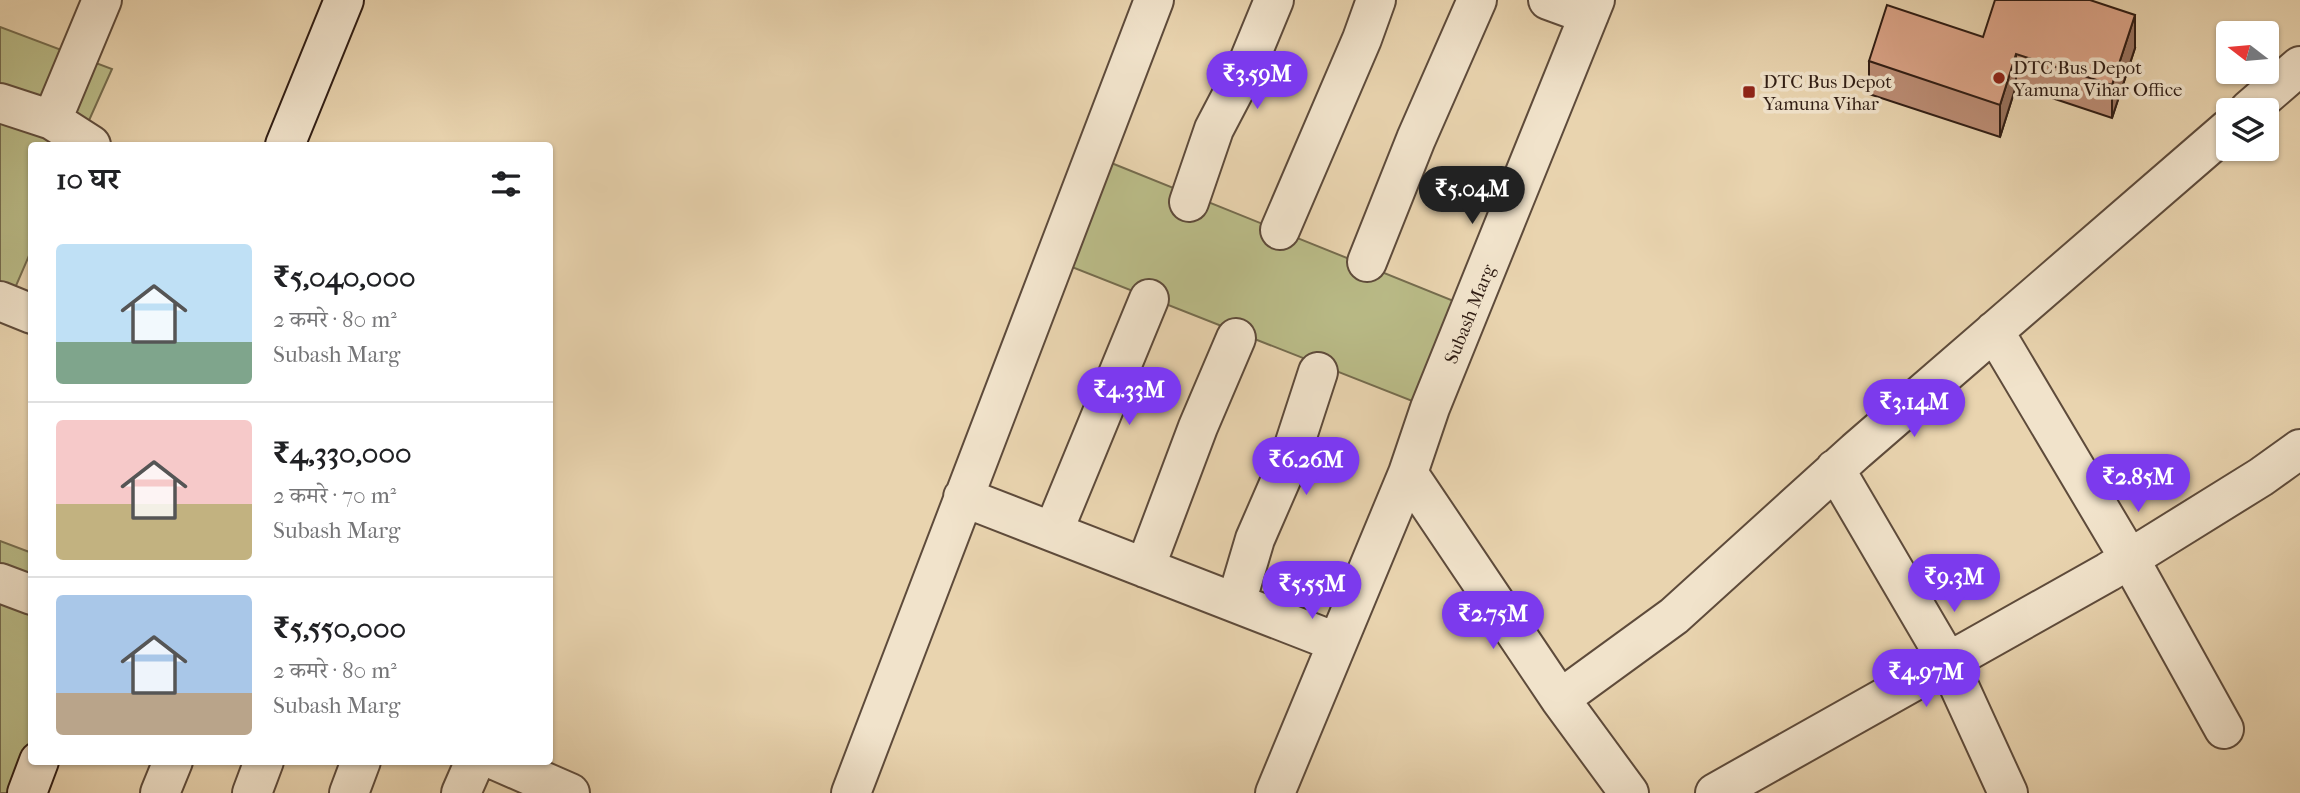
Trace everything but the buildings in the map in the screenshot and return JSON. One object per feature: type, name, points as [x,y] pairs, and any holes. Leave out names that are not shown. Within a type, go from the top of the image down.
[{"type":"street","points":[[52,120],[102,0]]},
{"type":"street","points":[[286,142],[344,0]]},
{"type":"street","points":[[850,793],[1154,0]]},
{"type":"street","points":[[1189,202],[1214,129],[1246,68],[1274,0]]},
{"type":"street","points":[[1280,230],[1362,39],[1376,0]]},
{"type":"street","points":[[1367,262],[1416,139],[1477,0]]},
{"type":"street","points":[[1548,0],[1592,8]]},
{"type":"street","name":"Subash Marg","points":[[1275,793],[1408,473],[1430,408],[1592,8]]},
{"type":"street","points":[[2263,98],[2300,66]]},
{"type":"street","points":[[0,103],[52,120],[85,142]]},
{"type":"street","points":[[1560,699],[1674,616],[1835,469],[2216,138]]},
{"type":"street","points":[[1053,532],[1149,299]]},
{"type":"street","points":[[1994,331],[2129,558],[2224,729]]},
{"type":"street","points":[[1145,568],[1198,427],[1236,338]]},
{"type":"street","points":[[1236,603],[1255,539],[1289,461],[1318,372]]},
{"type":"street","points":[[1715,793],[2108,572],[2261,477],[2300,449]]},
{"type":"street","points":[[1835,469],[1948,662],[2008,793]]},
{"type":"street","points":[[1408,473],[1560,699],[1629,793]]},
{"type":"street","points":[[963,497],[1336,642]]},
{"type":"street","points":[[0,583],[28,594]]},
{"type":"street","points":[[27,793],[38,765]]},
{"type":"street","points":[[160,793],[171,765]]},
{"type":"street","points":[[252,793],[262,765]]},
{"type":"street","points":[[349,793],[360,765]]},
{"type":"street","points":[[461,793],[473,765]]},
{"type":"street","points":[[506,765],[563,792]]},
{"type":"green space","points":[[0,27],[112,69],[79,142],[28,142],[28,258],[9,302],[0,298]]},
{"type":"green space","points":[[1094,156],[1471,308],[1430,408],[1054,260]]},
{"type":"green space","points":[[0,541],[28,552],[28,753],[12,793],[0,793]]},
{"type":"place","name":"DTC Bus Depot Yamuna Vihar Office","points":[[1999,78]]},
{"type":"place","name":"DTC Bus Depot Yamuna Vihar","points":[[1749,92]]}]
